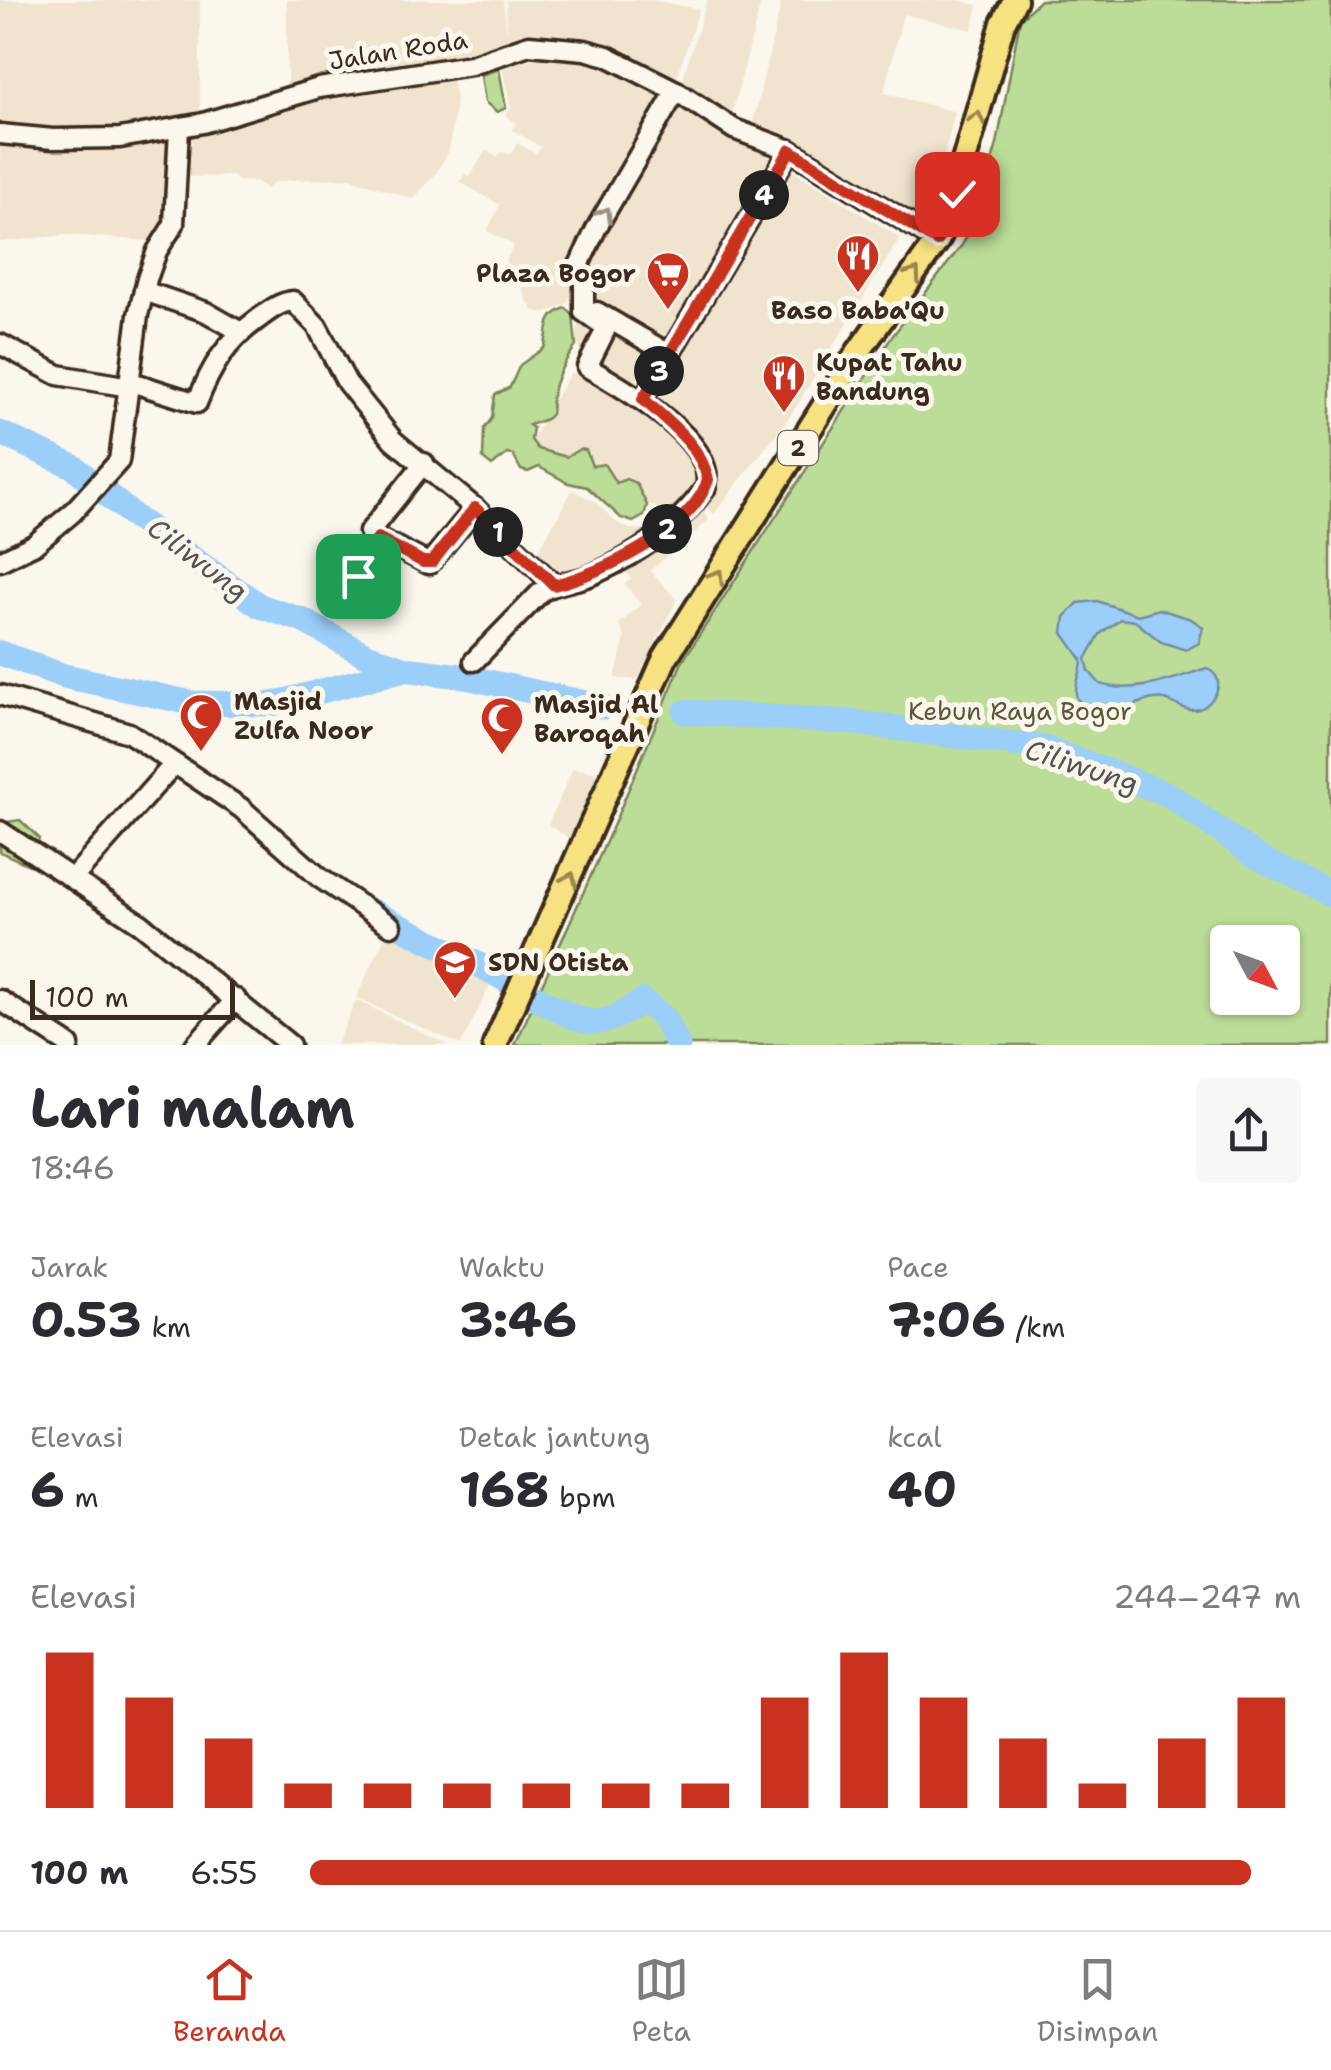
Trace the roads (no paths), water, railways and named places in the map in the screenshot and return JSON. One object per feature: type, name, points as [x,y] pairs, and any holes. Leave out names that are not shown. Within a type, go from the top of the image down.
[{"type":"main road","points":[[993,59],[996,0]]},
{"type":"main road","name":"2","points":[[495,1045],[666,658],[859,351],[937,241],[957,194],[1003,24],[1015,0]]},
{"type":"street","name":"Jalan Roda","points":[[0,134],[90,140],[179,128],[320,88],[472,65],[529,45],[585,50],[607,56],[676,91],[734,129],[790,150],[937,241]]},
{"type":"street","points":[[474,661],[541,592],[593,574],[643,546],[675,523],[706,487],[708,475],[696,451],[680,432],[643,399],[587,368],[605,331],[604,326],[584,312],[580,265],[597,227],[676,91]]},
{"type":"street","points":[[0,561],[35,544],[88,499],[119,461],[144,291],[152,263],[174,224],[179,128]]},
{"type":"street","points":[[643,399],[790,150]]},
{"type":"street","points":[[144,291],[206,312],[241,332]]},
{"type":"street","points":[[0,344],[58,376],[131,384],[197,403],[218,358],[241,332],[289,300],[300,306],[317,326],[357,396],[393,440],[475,508],[554,585]]},
{"type":"street","points":[[584,304],[669,354]]},
{"type":"street","points":[[424,464],[369,532],[428,564],[475,508]]},
{"type":"street","points":[[353,585],[378,538]]},
{"type":"street","points":[[0,695],[129,733],[242,808],[320,878],[392,926]]},
{"type":"street","points":[[74,878],[174,764]]},
{"type":"street","points":[[0,831],[140,924],[290,1045]]},
{"type":"street","points":[[195,1045],[236,998]]},
{"type":"street","points":[[0,1000],[69,1045]]},
{"type":"water","points":[[1097,601],[1138,615],[1159,609],[1203,627],[1199,643],[1186,650],[1161,642],[1135,621],[1120,619],[1100,634],[1086,659],[1089,671],[1100,684],[1140,687],[1207,668],[1218,681],[1212,700],[1191,710],[1154,699],[1107,715],[1082,703],[1076,691],[1082,660],[1063,633],[1065,617],[1078,603]]},
{"type":"waterway","name":"Ciliwung","points":[[0,433],[74,467],[137,519],[260,606],[302,620],[364,654],[405,669]]},
{"type":"waterway","name":"Ciliwung","points":[[0,653],[64,676],[192,703],[273,704],[405,669],[461,676],[604,707]]},
{"type":"waterway","name":"Ciliwung","points":[[685,712],[850,722],[1045,748],[1168,794],[1257,857],[1331,894]]},
{"type":"waterway","points":[[372,911],[583,1020],[607,1020],[643,1001],[663,1017],[678,1045]]},
{"type":"tram line","points":[[607,749],[610,743]]},
{"type":"place","name":"Baso Baba'Qu","points":[[858,294]]},
{"type":"place","name":"Plaza Bogor","points":[[668,311]]},
{"type":"place","name":"Kupat Tahu Bandung","points":[[784,414]]},
{"type":"place","name":"Masjid Zulfa Noor","points":[[201,753]]},
{"type":"place","name":"Masjid Al Baroqah","points":[[502,756]]},
{"type":"place","name":"SDN Otista","points":[[455,1000]]},
{"type":"park label","name":"Kebun Raya Bogor","points":[[1020,711]]}]
